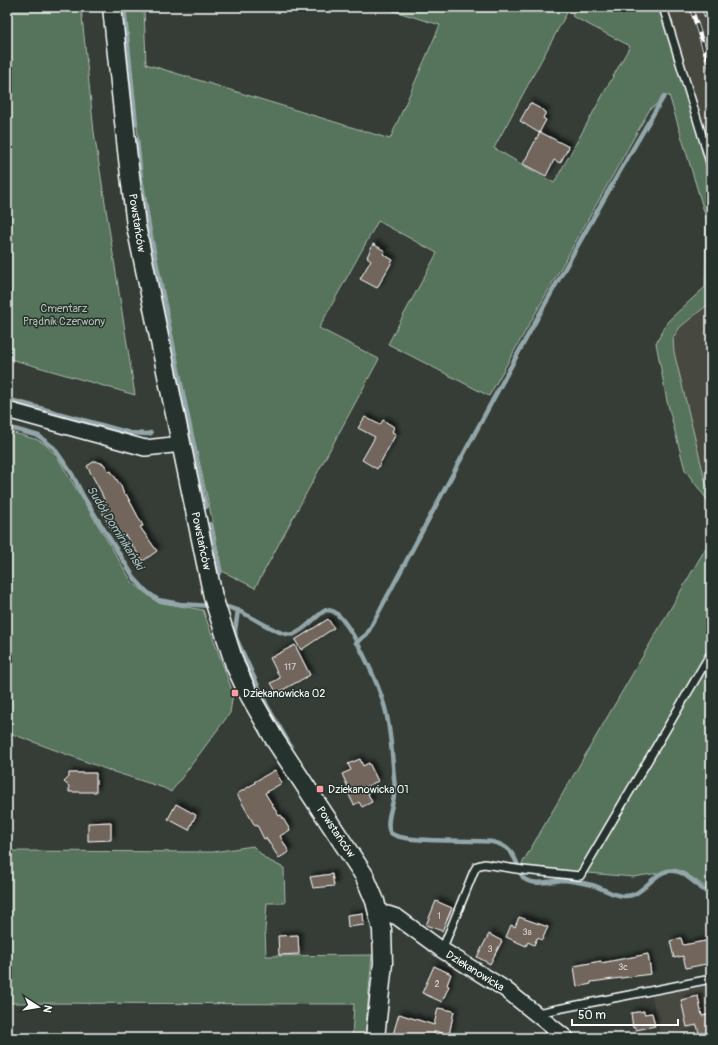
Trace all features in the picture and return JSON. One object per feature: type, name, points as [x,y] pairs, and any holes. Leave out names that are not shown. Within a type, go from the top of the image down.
[{"type":"street","name":"Powstańców","points":[[112,7],[136,226],[213,597],[235,665],[260,714],[275,740],[364,876],[370,888],[379,915],[382,930],[383,963],[375,1038]]},
{"type":"street","points":[[7,410],[146,448],[182,444]]},
{"type":"street","name":"Dziekanowicka","points":[[379,915],[388,914],[398,917],[442,950],[505,989],[566,1038]]},
{"type":"lane","points":[[663,7],[711,165]]},
{"type":"lane","points":[[442,950],[477,866],[484,864],[580,876],[711,653]]},
{"type":"lane","points":[[536,1014],[711,979]]},
{"type":"shaded area","points":[[644,7],[711,7],[711,185],[685,88]]},
{"type":"shaded area","points":[[711,302],[711,490],[706,484],[674,352],[673,338],[680,327]]},
{"type":"shaded area","points":[[711,983],[711,1025],[660,1035],[652,996]]},
{"type":"green space","name":"Cmentarz Prądnik Czerwony","points":[[7,7],[81,7],[94,132],[135,395],[7,358]]},
{"type":"green space","points":[[125,7],[144,7],[146,64],[390,139],[440,25],[381,7],[570,7],[494,148],[554,183],[630,46],[572,16],[577,7],[660,7],[685,87],[711,185],[711,302],[680,327],[673,338],[674,352],[706,484],[711,490],[711,505],[685,470],[667,401],[656,343],[668,321],[705,287],[706,218],[669,95],[650,109],[489,396],[388,344],[437,253],[378,221],[319,328],[379,359],[255,588],[222,571],[210,510],[147,226]]},
{"type":"green space","points":[[7,431],[38,440],[46,445],[56,455],[132,582],[157,602],[203,610],[233,693],[230,713],[171,792],[164,788],[111,771],[7,732]]},
{"type":"green space","points":[[711,539],[711,891],[687,874],[665,872],[633,877],[520,867]]},
{"type":"green space","points":[[253,846],[266,859],[284,868],[285,903],[267,903],[265,930],[266,956],[372,955],[365,1038],[352,1038],[354,1004],[7,1003],[7,851],[213,852]]},
{"type":"building","points":[[530,103],[546,112],[543,118],[546,120],[539,133],[520,121]]},
{"type":"building","points":[[540,132],[569,147],[560,163],[554,160],[546,176],[523,164]]},
{"type":"building","points":[[373,244],[385,251],[383,254],[393,260],[377,288],[360,279],[371,260],[367,257]]},
{"type":"building","points":[[365,417],[380,425],[383,420],[394,427],[392,432],[396,434],[377,469],[362,460],[375,437],[358,428]]},
{"type":"building","points":[[95,461],[104,464],[109,472],[111,471],[121,486],[124,495],[126,494],[143,526],[140,527],[157,551],[143,561],[125,535],[117,540],[100,508],[106,505],[87,466]]},
{"type":"building","points":[[328,619],[334,628],[301,650],[295,640]]},
{"type":"building","points":[[295,645],[310,675],[277,693],[271,683],[280,678],[270,658]]},
{"type":"building","points":[[360,759],[363,766],[369,763],[378,781],[365,787],[372,802],[362,807],[359,802],[354,805],[342,774],[351,770],[348,764]]},
{"type":"building","points":[[275,770],[282,783],[265,793],[279,816],[281,815],[290,830],[280,836],[289,852],[279,858],[266,838],[264,839],[257,825],[255,826],[237,794]]},
{"type":"building","points":[[69,773],[96,773],[96,792],[69,792],[69,786],[64,782],[69,777]]},
{"type":"building","points":[[176,804],[196,815],[189,830],[168,819]]},
{"type":"building","points":[[111,822],[111,840],[88,841],[88,823]]},
{"type":"building","points":[[332,874],[334,886],[313,888],[310,877]]},
{"type":"building","points":[[436,901],[452,908],[442,931],[426,925]]},
{"type":"building","points":[[363,913],[364,925],[348,927],[347,915]]},
{"type":"building","points":[[519,917],[548,927],[542,940],[537,938],[534,945],[528,942],[526,946],[506,937],[511,925],[515,927]]},
{"type":"building","points":[[489,934],[502,941],[490,964],[477,957]]},
{"type":"building","points":[[298,935],[299,954],[279,955],[278,936]]},
{"type":"building","points":[[681,938],[683,945],[711,940],[711,963],[686,968],[683,956],[674,958],[670,941]]},
{"type":"building","points":[[648,954],[651,974],[591,982],[591,984],[577,987],[574,966],[601,961],[601,963]]},
{"type":"building","points":[[434,966],[451,974],[447,985],[449,986],[442,1002],[422,993]]},
{"type":"building","points":[[698,996],[702,1016],[711,1014],[711,1038],[700,1038],[697,1025],[687,1027],[681,1000]]},
{"type":"building","points":[[438,1008],[454,1011],[449,1035],[435,1031],[432,1038],[392,1038],[399,1014],[434,1025]]},
{"type":"building","points":[[644,1011],[644,1014],[652,1013],[655,1026],[636,1030],[635,1027],[633,1028],[631,1013]]},
{"type":"waterway","points":[[124,7],[136,124]]},
{"type":"waterway","points":[[356,643],[367,634],[549,296],[664,96]]},
{"type":"waterway","points":[[137,139],[141,178],[150,232],[206,507]]},
{"type":"waterway","points":[[7,399],[130,433],[151,433]]},
{"type":"waterway","name":"Sudół Dominikański","points":[[7,427],[39,436],[54,448],[72,474],[83,496],[135,579],[146,591],[158,600],[180,604],[212,606]]},
{"type":"waterway","points":[[210,524],[220,573]]},
{"type":"waterway","name":"Sudół Dominikański","points":[[219,606],[228,607],[238,611],[279,632],[287,634],[294,634],[298,632],[326,610],[335,612],[344,621],[365,658],[382,698],[387,716],[395,785],[388,824],[390,832],[396,836],[421,840],[483,841],[498,843],[507,848],[510,852],[523,877],[526,880],[535,883],[565,880],[572,881],[592,885],[616,895],[624,896],[638,892],[657,876],[664,872],[671,871],[683,874],[711,895]]},
{"type":"waterway","points":[[238,610],[235,631],[236,638],[267,706],[291,747]]},
{"type":"railway","points":[[691,7],[711,70]]},
{"type":"railway","points":[[703,7],[711,30]]},
{"type":"place","name":"Dziekanowicka 02","points":[[235,693]]},
{"type":"place","name":"Dziekanowicka 01","points":[[320,789]]}]
